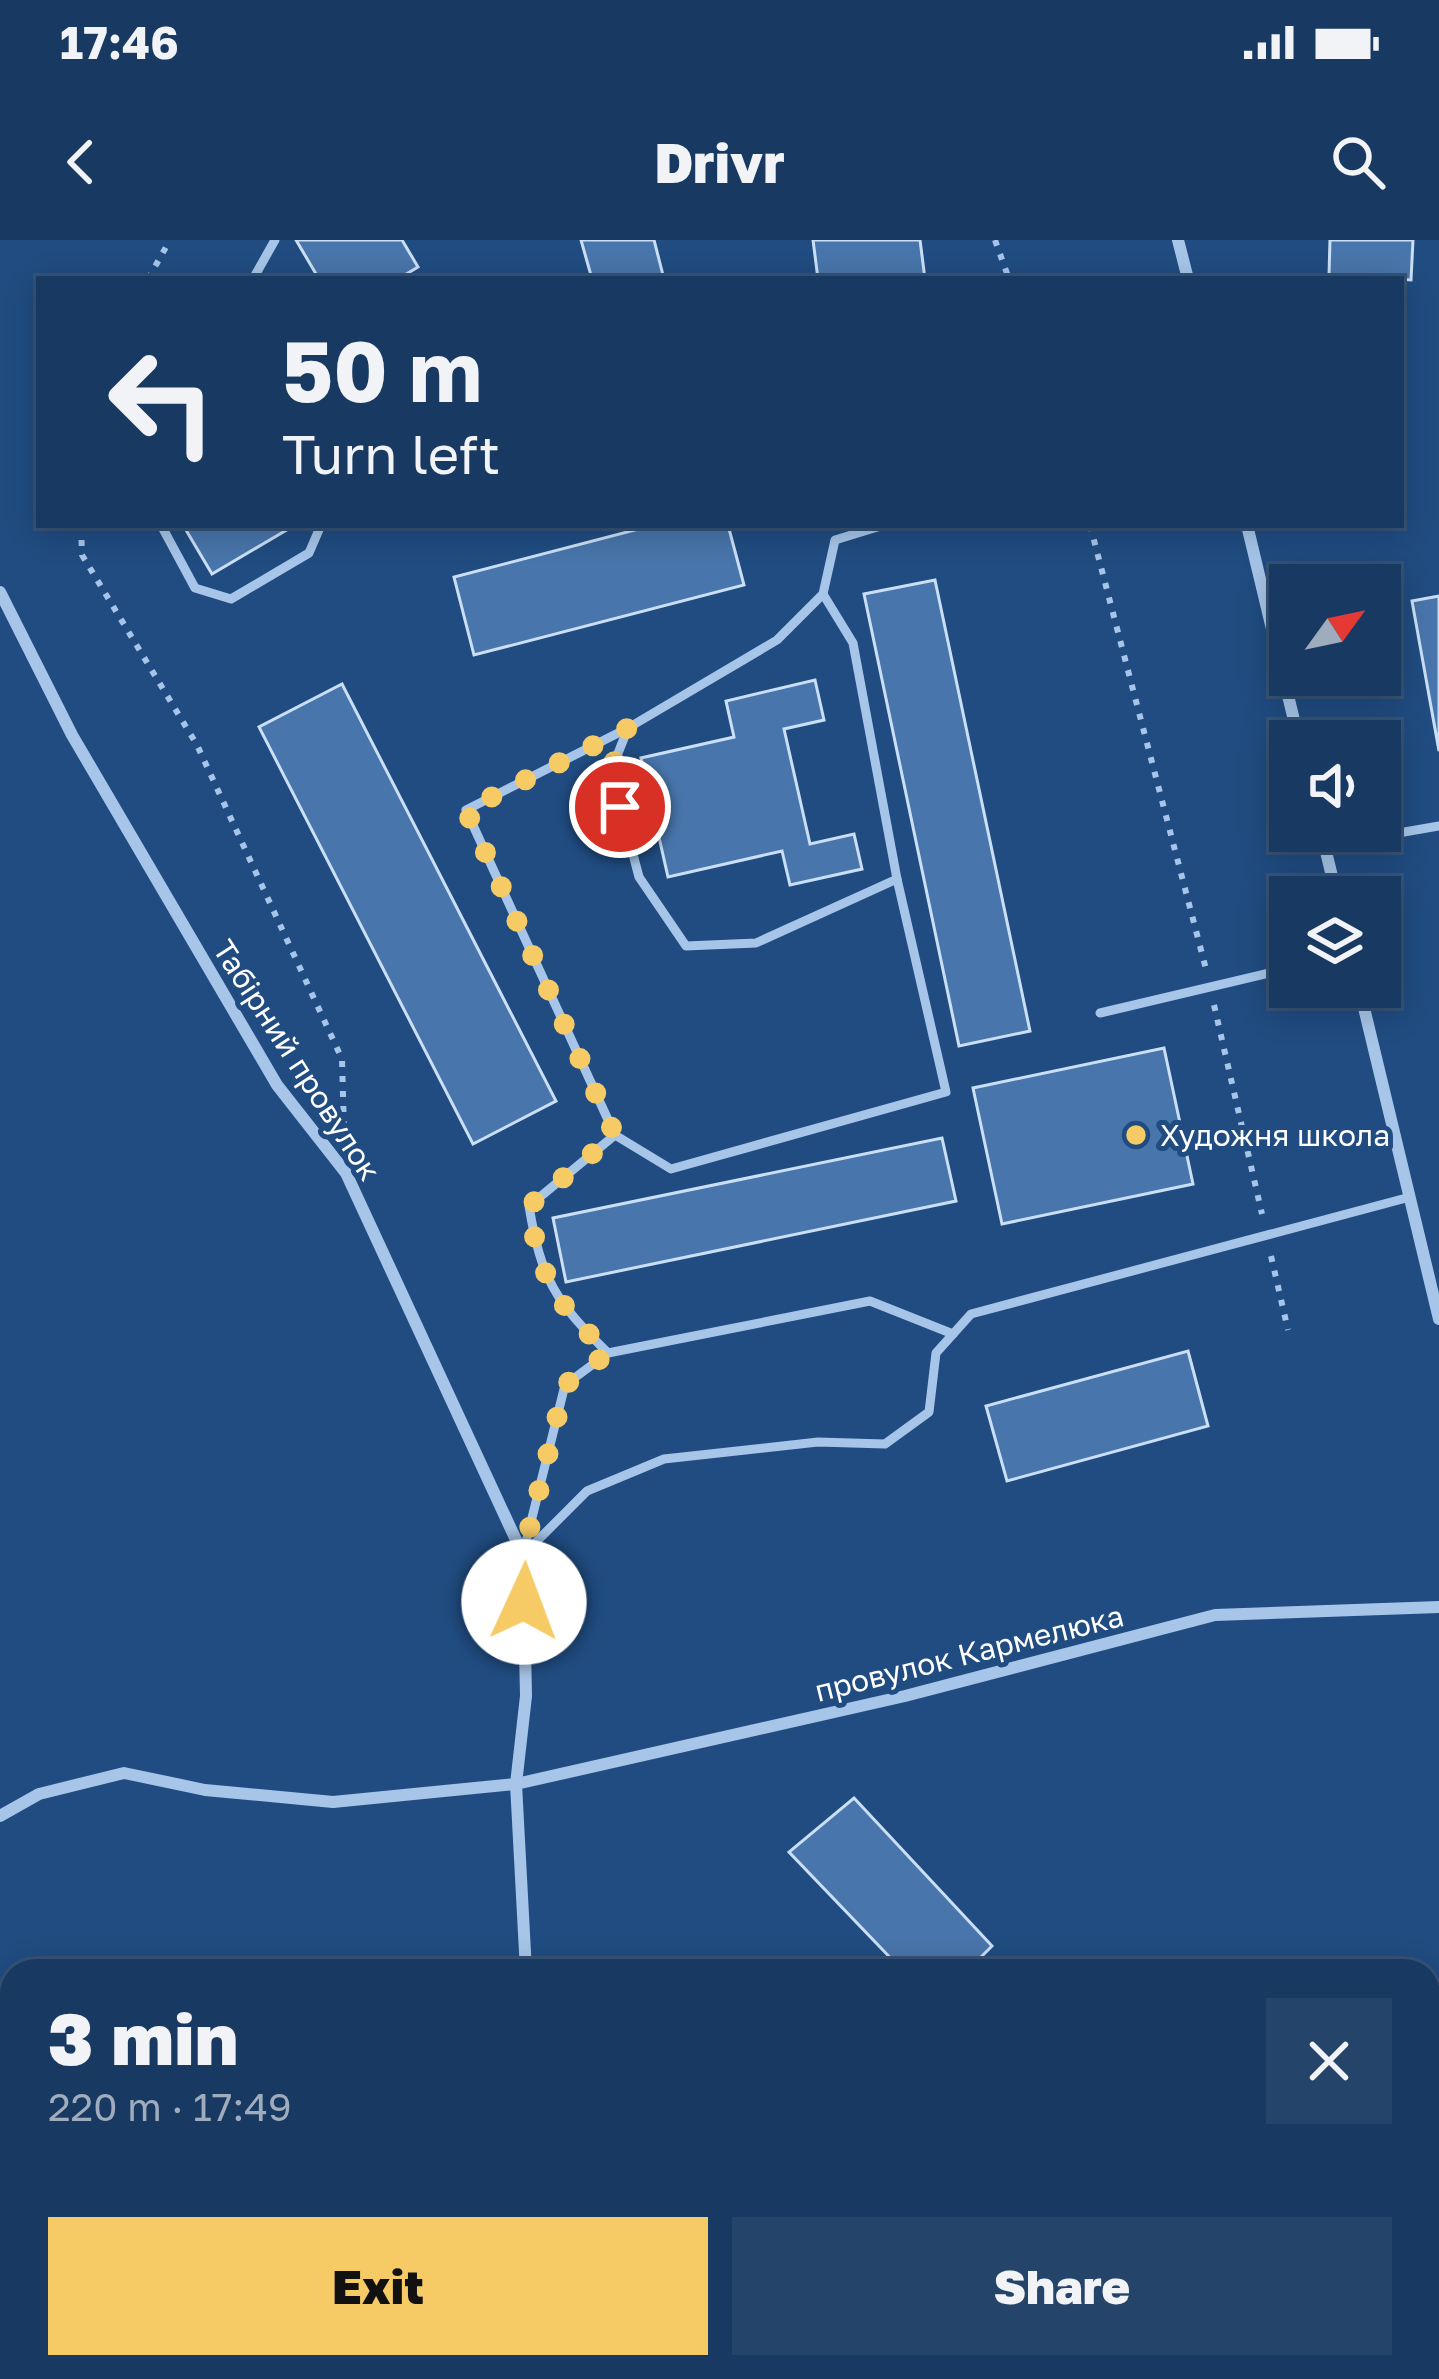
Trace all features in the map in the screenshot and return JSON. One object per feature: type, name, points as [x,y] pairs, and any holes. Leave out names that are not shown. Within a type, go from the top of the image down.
[{"type":"street","points":[[1178,240],[1186,276]]},
{"type":"street","points":[[1248,528],[1294,720]]},
{"type":"street","name":"Табірний провулок","points":[[0,592],[72,735],[277,1085],[346,1173],[523,1555],[526,1696],[516,1784],[525,1959]]},
{"type":"street","points":[[1364,1008],[1439,1319]]},
{"type":"street","name":"провулок Кармелюка","points":[[0,1816],[39,1794],[124,1773],[205,1790],[333,1802],[516,1784],[904,1696],[1215,1615],[1439,1607]]},
{"type":"lane","points":[[256,276],[275,240]]},
{"type":"lane","points":[[163,528],[195,588],[231,599],[309,553],[320,528]]},
{"type":"lane","points":[[823,594],[853,643],[897,879],[946,1092],[671,1169],[615,1135],[466,810],[628,728],[776,640],[823,594],[835,540],[874,528]]},
{"type":"lane","points":[[628,728],[610,772],[638,878],[686,946],[756,943],[897,879]]},
{"type":"lane","points":[[1401,833],[1439,826]]},
{"type":"lane","points":[[1100,1012],[1269,973]]},
{"type":"lane","points":[[608,1353],[558,1304],[535,1246],[529,1206],[615,1135]]},
{"type":"lane","points":[[523,1555],[587,1491],[664,1460],[818,1442],[885,1444],[929,1412],[936,1353],[971,1314],[1410,1197]]},
{"type":"lane","points":[[523,1555],[565,1385],[608,1353],[870,1301],[953,1334]]},
{"type":"path","points":[[150,276],[170,240]]},
{"type":"path","points":[[995,240],[1008,276]]},
{"type":"path","points":[[81,528],[82,555],[197,746],[341,1059],[346,1173]]},
{"type":"path","points":[[1091,528],[1210,987],[1288,1330]]},
{"type":"building","points":[[296,240],[402,240],[418,267],[403,276],[317,276]]},
{"type":"building","points":[[581,240],[654,240],[663,276],[591,276]]},
{"type":"building","points":[[813,240],[920,240],[925,276],[818,276]]},
{"type":"building","points":[[1330,240],[1413,240],[1411,280],[1329,275]]},
{"type":"building","points":[[185,528],[290,528],[212,574]]},
{"type":"building","points":[[642,528],[729,528],[744,585],[474,655],[454,577]]},
{"type":"building","points":[[935,580],[1030,1031],[959,1046],[864,594]]},
{"type":"building","points":[[1439,596],[1439,751],[1412,601]]},
{"type":"building","points":[[815,680],[824,720],[784,729],[810,844],[854,834],[862,869],[790,885],[782,851],[668,877],[641,758],[734,737],[726,701]]},
{"type":"building","points":[[342,684],[556,1101],[473,1144],[259,727]]},
{"type":"building","points":[[1164,1048],[1193,1184],[1002,1224],[973,1088]]},
{"type":"building","points":[[942,1138],[956,1201],[566,1282],[553,1218]]},
{"type":"building","points":[[1188,1351],[1208,1426],[1007,1481],[986,1406]]},
{"type":"building","points":[[854,1798],[992,1946],[979,1959],[892,1959],[789,1852]]},
{"type":"place","name":"Художня школа","points":[[1136,1135]]},
{"type":"route","points":[[524,1602],[523,1555],[565,1385],[608,1353],[558,1304],[535,1246],[529,1206],[615,1135],[466,810],[628,728],[610,772],[620,807]]}]
